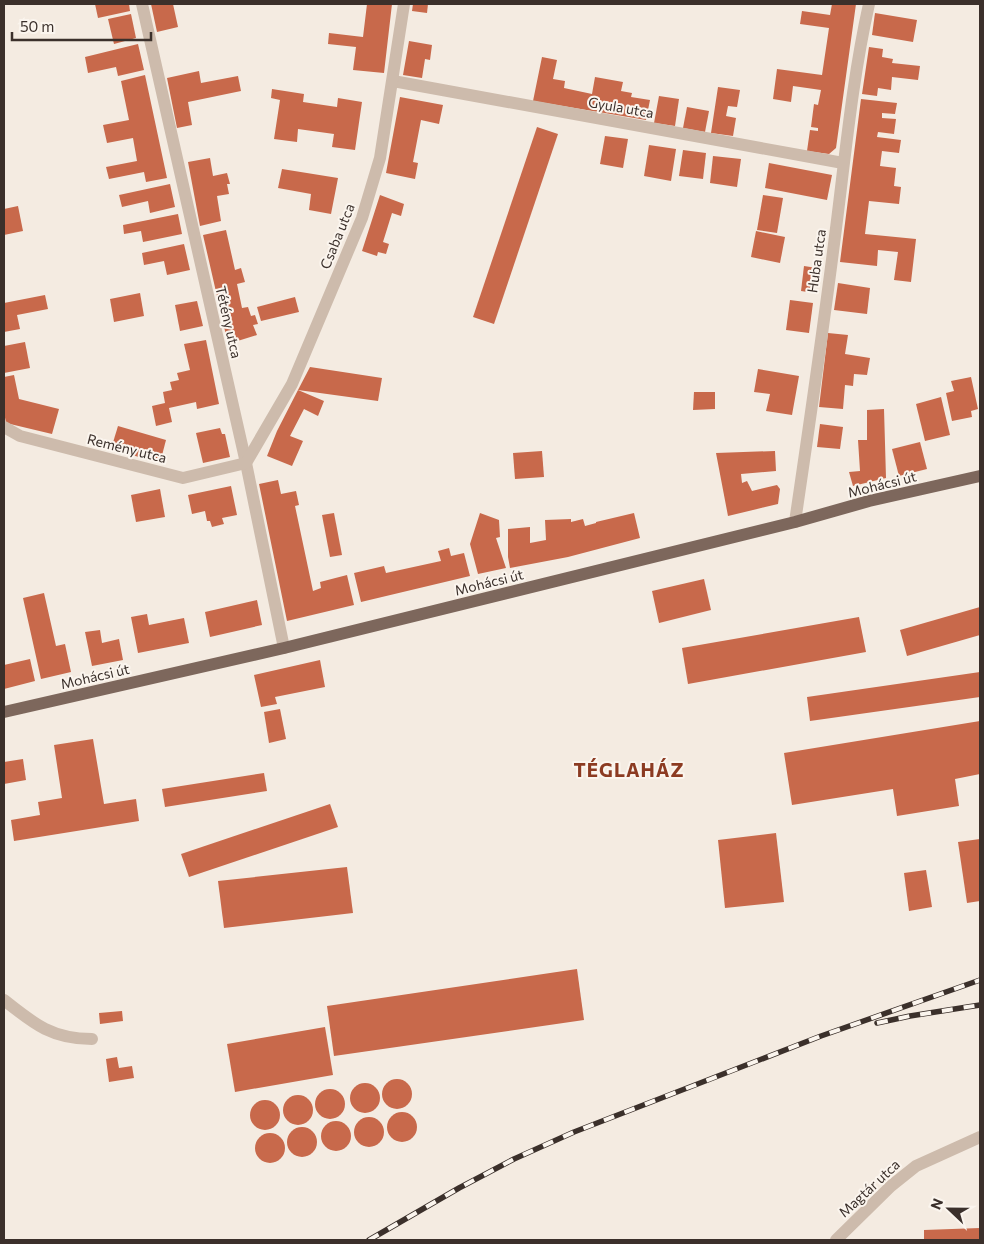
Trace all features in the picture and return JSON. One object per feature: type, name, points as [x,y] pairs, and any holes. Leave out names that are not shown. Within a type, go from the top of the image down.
[{"type":"main road","name":"Mohácsi út","points":[[4,712],[284,648],[795,522],[869,501],[980,476]]},
{"type":"street","name":"Tétény utca","points":[[142,4],[246,463],[284,648]]},
{"type":"street","name":"Csaba utca","points":[[246,463],[292,384],[362,218],[380,158],[404,4]]},
{"type":"street","name":"Huba utca","points":[[795,522],[835,236],[843,163],[869,4]]},
{"type":"street","name":"Gyula utca","points":[[393,81],[843,163]]},
{"type":"street","name":"Remény utca","points":[[4,426],[20,436],[183,478],[246,463]]},
{"type":"street","points":[[4,1000],[29,1020],[54,1034],[66,1038],[92,1039]]},
{"type":"street","name":"Magtár utca","points":[[836,1240],[891,1186],[916,1166],[980,1137]]},
{"type":"building","points":[[95,4],[129,4],[130,11],[98,18]]},
{"type":"building","points":[[151,4],[173,4],[178,27],[157,32]]},
{"type":"building","points":[[367,4],[392,4],[384,73],[353,70],[356,47],[328,44],[329,33],[363,37]]},
{"type":"building","points":[[413,4],[428,4],[427,13],[412,11]]},
{"type":"building","points":[[832,4],[856,4],[836,148],[829,154],[807,151],[810,130],[818,131],[818,128],[811,127],[814,104],[818,105],[821,90],[793,86],[791,102],[773,99],[777,69],[822,75],[829,28],[800,24],[802,11],[830,15]]},
{"type":"building","points":[[875,13],[917,20],[913,42],[872,35]]},
{"type":"building","points":[[131,14],[136,38],[114,44],[108,19]]},
{"type":"building","points":[[409,41],[432,45],[430,60],[425,59],[422,78],[403,75]]},
{"type":"building","points":[[138,44],[144,70],[118,76],[116,67],[88,73],[85,57]]},
{"type":"building","points":[[869,47],[883,49],[882,57],[893,59],[892,63],[920,66],[918,80],[892,77],[891,90],[878,88],[877,96],[862,94]]},
{"type":"building","points":[[542,57],[557,60],[553,79],[565,81],[564,88],[592,94],[595,77],[623,82],[621,91],[632,93],[631,97],[650,100],[646,120],[533,101]]},
{"type":"building","points":[[199,71],[201,83],[238,76],[241,91],[188,102],[192,125],[177,128],[167,78]]},
{"type":"building","points":[[145,75],[167,178],[146,182],[144,172],[109,179],[106,167],[137,161],[133,138],[107,143],[103,125],[129,120],[121,81]]},
{"type":"building","points":[[718,87],[740,90],[737,107],[728,106],[726,116],[736,118],[733,136],[711,133]]},
{"type":"building","points":[[272,89],[304,94],[303,102],[337,107],[338,98],[362,102],[355,150],[332,147],[334,134],[298,129],[297,142],[274,139],[280,100],[271,98]]},
{"type":"building","points":[[659,96],[679,99],[675,126],[654,123]]},
{"type":"building","points":[[400,97],[443,105],[439,124],[421,120],[413,162],[418,163],[415,179],[386,173]]},
{"type":"building","points":[[861,99],[897,103],[895,114],[882,113],[882,118],[896,119],[894,134],[878,132],[877,137],[901,140],[899,153],[882,151],[880,166],[896,168],[894,186],[901,187],[899,204],[869,201],[865,234],[916,239],[911,282],[894,280],[898,252],[878,250],[877,266],[840,262]]},
{"type":"building","points":[[687,107],[709,111],[705,132],[683,128]]},
{"type":"building","points":[[537,127],[558,134],[494,324],[473,317]]},
{"type":"building","points":[[605,136],[628,139],[623,168],[600,164]]},
{"type":"building","points":[[649,145],[676,149],[671,181],[644,176]]},
{"type":"building","points":[[683,150],[706,153],[703,179],[679,176]]},
{"type":"building","points":[[713,156],[741,159],[737,187],[710,183]]},
{"type":"building","points":[[210,158],[213,176],[227,173],[230,184],[227,184],[229,194],[217,196],[221,221],[200,226],[188,162]]},
{"type":"building","points":[[769,163],[832,175],[827,200],[765,188]]},
{"type":"building","points":[[282,169],[338,178],[331,214],[309,210],[311,194],[278,188]]},
{"type":"building","points":[[170,184],[175,207],[150,213],[148,201],[122,207],[119,195]]},
{"type":"building","points":[[380,195],[404,204],[401,216],[392,213],[383,242],[389,244],[386,254],[378,252],[377,256],[362,251]]},
{"type":"building","points":[[763,195],[783,198],[777,233],[757,230]]},
{"type":"building","points":[[18,206],[23,231],[4,235],[4,209]]},
{"type":"building","points":[[178,214],[182,234],[143,242],[141,231],[124,234],[123,225]]},
{"type":"building","points":[[226,230],[235,270],[241,268],[245,282],[237,284],[242,308],[248,307],[251,316],[255,315],[258,324],[253,325],[257,335],[228,344],[203,235]]},
{"type":"building","points":[[756,231],[785,237],[780,263],[751,257]]},
{"type":"building","points":[[184,244],[190,270],[167,275],[164,261],[144,265],[142,253]]},
{"type":"building","points":[[804,266],[817,268],[814,293],[801,291]]},
{"type":"building","points":[[838,283],[870,288],[867,314],[834,310]]},
{"type":"building","points":[[140,293],[144,316],[114,322],[110,299]]},
{"type":"building","points":[[45,295],[48,309],[17,315],[20,329],[4,332],[4,303]]},
{"type":"building","points":[[295,297],[299,312],[261,321],[257,307]]},
{"type":"building","points":[[790,300],[813,303],[809,333],[786,330]]},
{"type":"building","points":[[197,301],[203,326],[180,331],[175,305]]},
{"type":"building","points":[[828,333],[848,335],[845,354],[870,358],[867,375],[854,374],[853,386],[845,385],[843,409],[819,407]]},
{"type":"building","points":[[206,340],[219,404],[197,409],[196,402],[169,408],[172,422],[156,426],[152,406],[165,403],[163,392],[172,390],[170,382],[179,380],[177,373],[190,370],[184,344]]},
{"type":"building","points":[[25,342],[30,368],[4,373],[4,346]]},
{"type":"building","points":[[310,367],[382,378],[378,401],[298,390]]},
{"type":"building","points":[[758,369],[799,376],[792,415],[766,411],[770,394],[754,392]]},
{"type":"building","points":[[14,375],[19,399],[59,409],[52,434],[6,423],[4,412],[4,377]]},
{"type":"building","points":[[971,377],[978,409],[971,411],[972,417],[952,421],[946,393],[954,391],[951,381]]},
{"type":"building","points":[[298,390],[324,401],[318,416],[304,409],[290,436],[303,441],[292,466],[267,456],[277,431]]},
{"type":"building","points":[[694,392],[715,392],[715,409],[693,410]]},
{"type":"building","points":[[941,397],[950,435],[925,441],[916,404]]},
{"type":"building","points":[[884,409],[886,478],[853,486],[849,472],[860,471],[858,440],[867,440],[867,410]]},
{"type":"building","points":[[820,424],[843,427],[840,449],[817,447]]},
{"type":"building","points":[[118,426],[166,440],[160,463],[111,449]]},
{"type":"building","points":[[220,428],[222,434],[225,434],[230,457],[203,463],[196,433]]},
{"type":"building","points":[[920,442],[927,469],[899,476],[892,449]]},
{"type":"building","points":[[542,451],[544,477],[515,479],[513,453]]},
{"type":"building","points":[[775,451],[776,471],[741,474],[742,483],[747,481],[752,491],[777,485],[780,489],[778,504],[728,516],[716,453]]},
{"type":"building","points":[[278,480],[281,494],[296,491],[299,505],[295,506],[313,591],[321,588],[320,582],[347,575],[354,605],[287,621],[259,484]]},
{"type":"building","points":[[231,486],[237,515],[222,518],[224,524],[212,527],[210,521],[207,521],[205,511],[192,514],[188,495]]},
{"type":"building","points":[[160,489],[165,517],[136,522],[131,495]]},
{"type":"building","points":[[334,513],[342,555],[330,557],[322,515]]},
{"type":"building","points":[[480,513],[499,520],[500,537],[496,538],[506,568],[478,574],[470,544]]},
{"type":"building","points":[[634,513],[640,538],[568,557],[510,568],[508,529],[530,527],[530,543],[546,540],[545,520],[571,519],[571,522],[583,519],[585,526]]},
{"type":"building","points":[[449,548],[451,556],[464,553],[470,576],[361,602],[354,573],[384,566],[386,573],[441,561],[438,551]]},
{"type":"building","points":[[704,579],[711,610],[659,623],[652,591]]},
{"type":"building","points":[[44,593],[56,646],[65,644],[71,672],[41,679],[23,598]]},
{"type":"building","points":[[257,600],[262,625],[210,637],[205,612]]},
{"type":"building","points":[[980,607],[980,635],[907,656],[900,630]]},
{"type":"building","points":[[147,614],[149,625],[184,618],[189,643],[138,653],[131,617]]},
{"type":"building","points":[[859,617],[866,652],[688,684],[682,648]]},
{"type":"building","points":[[100,630],[102,643],[119,639],[123,660],[92,666],[85,632]]},
{"type":"building","points":[[30,659],[35,681],[4,689],[4,665]]},
{"type":"building","points":[[320,660],[325,687],[275,697],[277,704],[261,707],[254,675]]},
{"type":"building","points":[[980,672],[980,697],[810,721],[807,697]]},
{"type":"building","points":[[280,709],[286,739],[269,743],[264,712]]},
{"type":"building","points":[[980,721],[980,774],[955,779],[959,806],[897,816],[893,789],[792,805],[784,753]]},
{"type":"building","points":[[93,739],[104,804],[136,799],[139,821],[14,841],[11,820],[40,815],[38,802],[62,798],[54,745]]},
{"type":"building","points":[[23,759],[26,780],[4,784],[4,762]]},
{"type":"building","points":[[264,773],[267,791],[165,807],[162,789]]},
{"type":"building","points":[[330,804],[338,827],[189,877],[181,854]]},
{"type":"building","points":[[776,833],[784,902],[725,908],[718,840]]},
{"type":"building","points":[[980,839],[980,901],[967,903],[958,842]]},
{"type":"building","points":[[347,867],[353,913],[224,928],[218,881]]},
{"type":"building","points":[[926,870],[932,907],[909,911],[904,873]]},
{"type":"building","points":[[577,969],[584,1020],[334,1056],[327,1006]]},
{"type":"building","points":[[122,1011],[123,1021],[100,1024],[99,1013]]},
{"type":"building","points":[[325,1027],[333,1075],[235,1092],[227,1044]]},
{"type":"building","points":[[117,1057],[119,1068],[132,1066],[134,1078],[109,1082],[106,1059]]},
{"type":"building","points":[[397,1079],[408,1083],[412,1094],[408,1105],[397,1109],[386,1105],[382,1094],[386,1083]]},
{"type":"building","points":[[365,1083],[376,1087],[380,1098],[376,1109],[365,1113],[354,1109],[350,1098],[354,1087]]},
{"type":"building","points":[[330,1089],[341,1093],[345,1104],[341,1115],[330,1119],[319,1115],[315,1104],[319,1093]]},
{"type":"building","points":[[298,1095],[309,1099],[313,1110],[309,1121],[298,1125],[287,1121],[283,1110],[287,1099]]},
{"type":"building","points":[[265,1100],[276,1104],[280,1115],[276,1126],[265,1130],[254,1126],[250,1115],[254,1104]]},
{"type":"building","points":[[402,1112],[413,1116],[417,1127],[413,1138],[402,1142],[391,1138],[387,1127],[391,1116]]},
{"type":"building","points":[[369,1117],[380,1121],[384,1132],[380,1143],[369,1147],[358,1143],[354,1132],[358,1121]]},
{"type":"building","points":[[336,1121],[347,1125],[351,1136],[347,1147],[336,1151],[325,1147],[321,1136],[325,1125]]},
{"type":"building","points":[[302,1127],[313,1131],[317,1142],[313,1153],[302,1157],[291,1153],[287,1142],[291,1131]]},
{"type":"building","points":[[270,1133],[281,1137],[285,1148],[281,1159],[270,1163],[259,1159],[255,1148],[259,1137]]},
{"type":"building","points":[[980,1228],[980,1240],[924,1240],[924,1230]]},
{"type":"railway","points":[[369,1240],[459,1188],[514,1159],[574,1132],[821,1036],[980,980]]},
{"type":"railway","points":[[877,1023],[980,1005]]},
{"type":"district","name":"TÉGLAHÁZ","points":[[629,769]]}]
